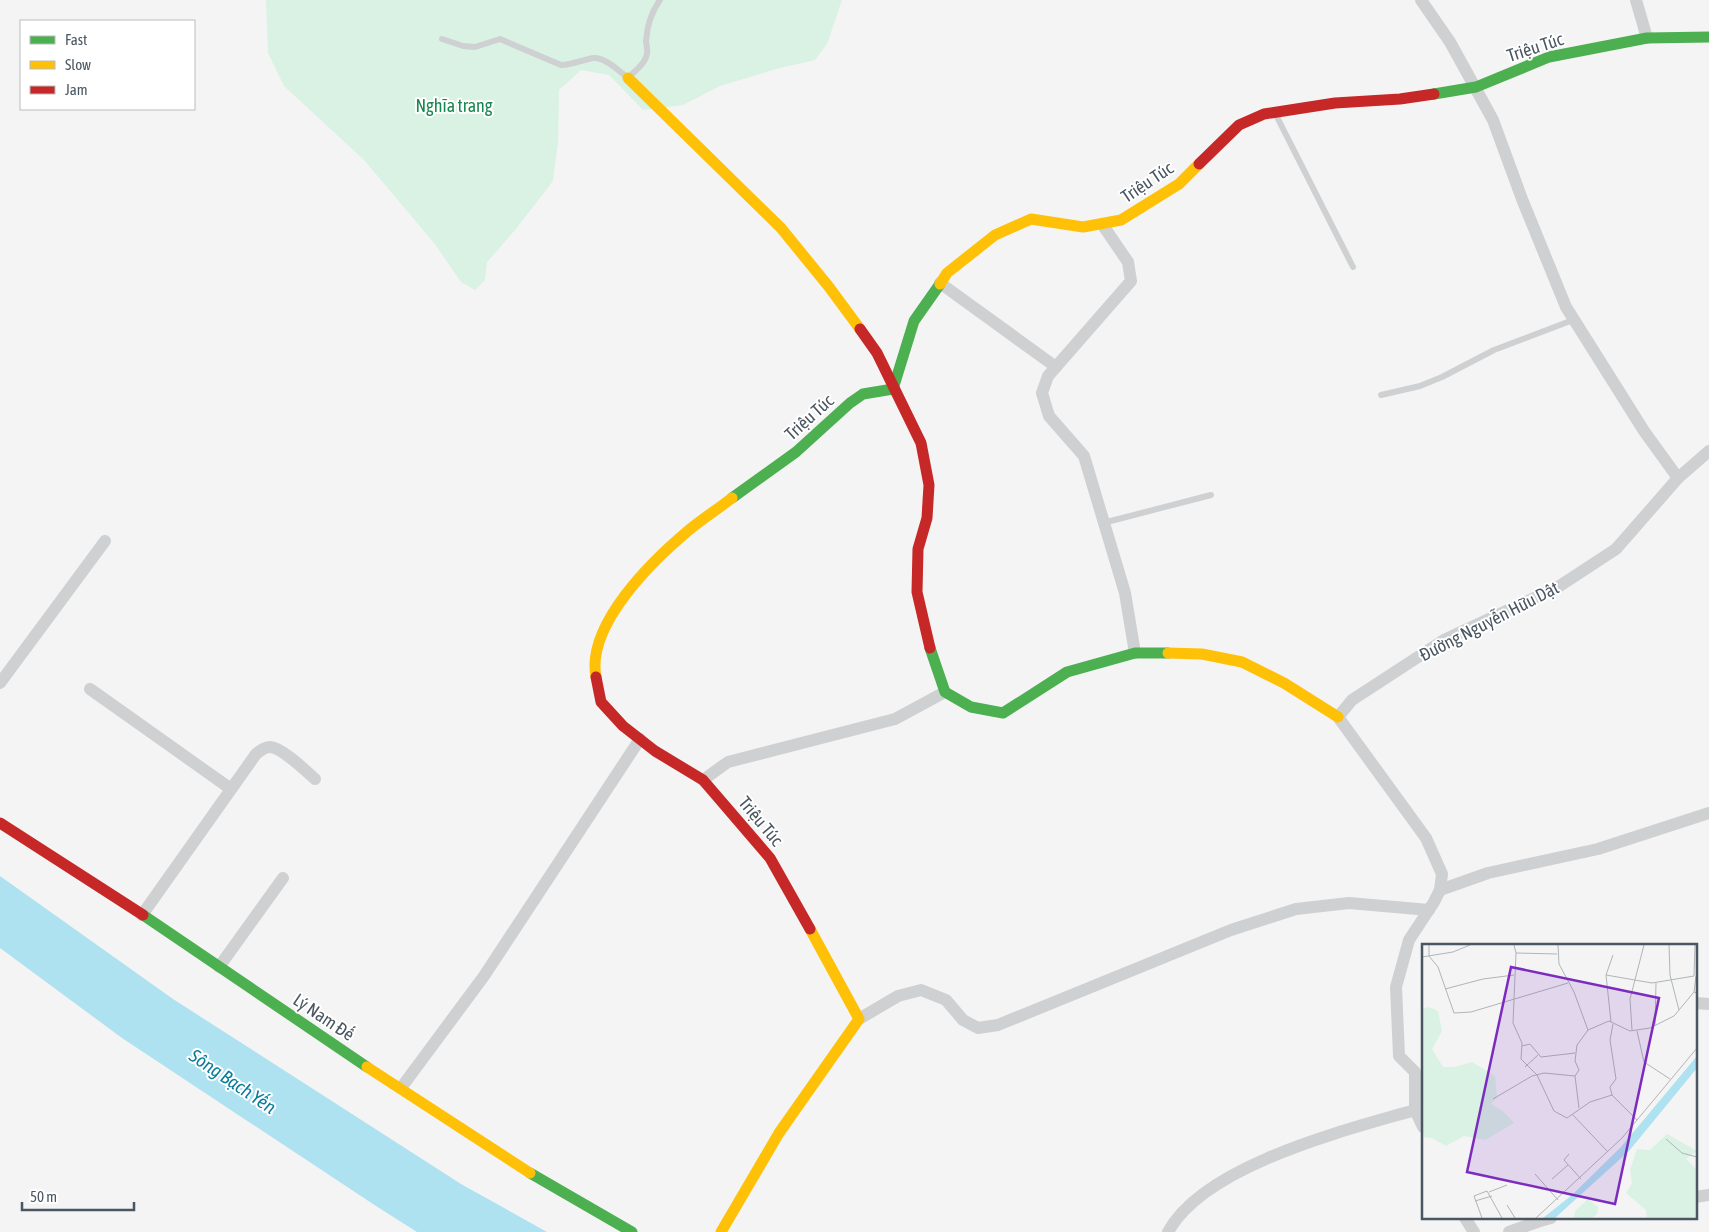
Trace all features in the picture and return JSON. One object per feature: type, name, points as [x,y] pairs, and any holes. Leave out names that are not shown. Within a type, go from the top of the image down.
[{"type":"street","points":[[1421,0],[1450,42],[1493,120],[1522,199],[1566,307],[1644,430],[1678,478]]},
{"type":"street","points":[[1636,0],[1647,38]]},
{"type":"street","name":"Triệu Túc","points":[[859,1019],[770,858],[704,780],[655,751],[623,726],[601,702],[594,666],[601,637],[613,612],[631,586],[689,530],[796,452],[850,403],[863,394],[894,389],[914,321],[947,273],[995,235],[1031,219],[1082,228],[1121,220],[1179,184],[1239,125],[1264,114],[1335,103],[1400,99],[1476,87],[1549,57],[1647,38],[1709,37]]},
{"type":"street","points":[[628,78],[781,228],[829,288],[877,353],[921,443],[929,485],[927,518],[918,549],[917,592],[927,638],[945,692],[972,706],[1003,713],[1068,672],[1135,652],[1202,654],[1242,662],[1284,683],[1338,717],[1426,838],[1442,874],[1440,890],[1409,940],[1396,987],[1399,1056],[1419,1071],[1415,1110],[1422,1125]]},
{"type":"street","points":[[1102,224],[1128,262],[1131,282],[1048,376],[1042,393],[1049,416],[1084,456],[1125,593],[1135,652]]},
{"type":"street","points":[[940,283],[1056,367]]},
{"type":"street","name":"Đường Nguyễn Hữu Dật","points":[[1338,717],[1352,700],[1444,640],[1558,587],[1616,549],[1678,478],[1709,451]]},
{"type":"street","points":[[0,683],[105,541]]},
{"type":"street","points":[[90,689],[231,789]]},
{"type":"street","points":[[704,780],[728,762],[895,719],[945,692]]},
{"type":"street","points":[[401,1088],[484,976],[640,739]]},
{"type":"street","points":[[142,915],[256,754],[265,747],[272,746],[315,779]]},
{"type":"street","points":[[1440,890],[1488,873],[1598,849],[1709,813]]},
{"type":"street","name":"Lý Nam Đế","points":[[0,823],[142,915],[346,1053],[532,1175],[632,1232]]},
{"type":"street","points":[[219,967],[283,878]]},
{"type":"street","points":[[721,1232],[779,1133],[859,1019],[898,996],[920,990],[946,1000],[963,1020],[978,1028],[998,1025],[1231,930],[1296,910],[1349,903],[1429,910]]},
{"type":"street","points":[[1696,1003],[1709,1004]]},
{"type":"street","points":[[1168,1232],[1175,1220],[1192,1203],[1238,1172],[1330,1135],[1415,1110]]},
{"type":"street","points":[[1696,1197],[1709,1195]]},
{"type":"street","points":[[1465,1220],[1474,1232]]},
{"type":"street","points":[[1509,1232],[1544,1220]]},
{"type":"lane","points":[[442,39],[463,46],[475,47],[500,39],[561,64],[570,65],[595,58],[606,62],[628,78],[644,61],[648,53],[646,42],[648,30],[652,15],[660,0]]},
{"type":"lane","points":[[1274,112],[1353,267]]},
{"type":"lane","points":[[1381,395],[1420,386],[1442,377],[1494,350],[1573,320]]},
{"type":"lane","points":[[1103,523],[1211,495]]},
{"type":"green space","name":"Nghĩa trang","points":[[266,0],[842,0],[827,44],[815,60],[776,69],[720,86],[683,105],[643,110],[609,75],[581,70],[559,90],[558,142],[553,181],[487,262],[485,280],[475,290],[461,282],[434,243],[364,160],[284,86],[268,53]]},
{"type":"water","name":"Sông Bạch Yến","points":[[0,876],[173,999],[461,1184],[547,1232],[417,1232],[376,1206],[122,1038],[0,948]]},
{"type":"traffic: fast","points":[[1434,94],[1476,87],[1549,57],[1647,38],[1709,37]]},
{"type":"traffic: fast","points":[[732,498],[796,452],[850,403],[863,394],[893,389],[914,321],[940,284]]},
{"type":"traffic: fast","points":[[930,648],[945,692],[971,707],[1003,713],[1067,672],[1135,653],[1168,653]]},
{"type":"traffic: fast","points":[[143,915],[367,1067]]},
{"type":"traffic: fast","points":[[530,1173],[632,1232]]},
{"type":"traffic: slow","points":[[628,78],[781,228],[860,329]]},
{"type":"traffic: slow","points":[[940,284],[947,273],[995,235],[1031,219],[1083,227],[1121,220],[1179,184],[1199,164]]},
{"type":"traffic: slow","points":[[596,677],[596,657],[601,636],[611,616],[625,596],[641,576],[674,543],[732,498]]},
{"type":"traffic: slow","points":[[1168,653],[1202,654],[1242,662],[1284,683],[1338,717]]},
{"type":"traffic: slow","points":[[721,1232],[779,1133],[859,1019],[810,929]]},
{"type":"traffic: slow","points":[[367,1067],[530,1173]]},
{"type":"traffic: jam","points":[[1199,164],[1239,125],[1264,114],[1335,103],[1400,99],[1434,94]]},
{"type":"traffic: jam","points":[[860,329],[877,353],[921,443],[929,485],[927,518],[918,549],[917,592],[930,648]]},
{"type":"traffic: jam","points":[[596,677],[601,702],[623,726],[655,751],[703,780],[770,858],[810,929]]},
{"type":"traffic: jam","points":[[0,823],[143,915]]}]
